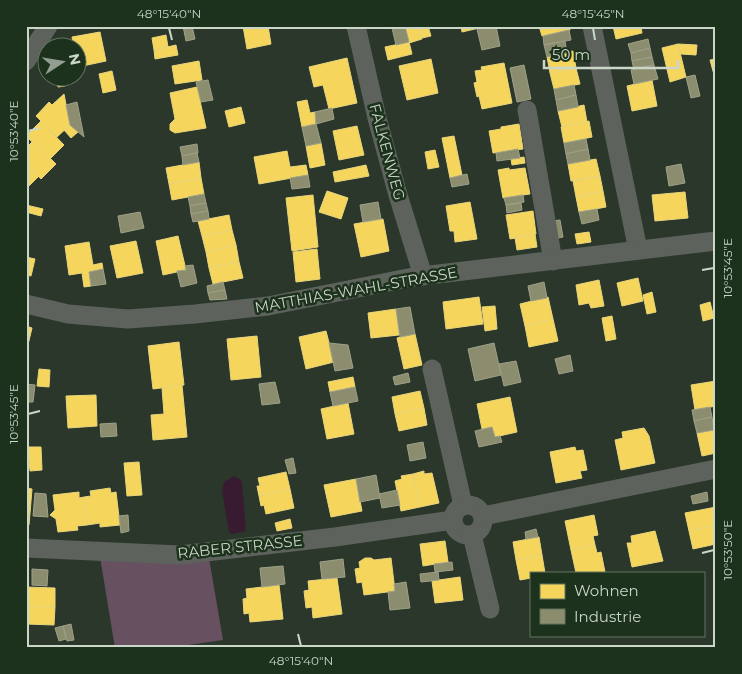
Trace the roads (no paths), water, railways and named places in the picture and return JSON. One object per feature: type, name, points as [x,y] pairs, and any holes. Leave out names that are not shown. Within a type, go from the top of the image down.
[{"type":"street","name":"FALKENWEG","points":[[356,26],[379,127],[423,276]]},
{"type":"street","points":[[592,26],[638,250]]},
{"type":"street","points":[[26,61],[40,30]]},
{"type":"street","points":[[527,110],[553,260]]},
{"type":"street","name":"MATTHIAS-WAHL-STRASSE","points":[[26,304],[68,314],[137,318],[268,306],[423,276],[716,241]]},
{"type":"street","points":[[432,369],[458,513],[456,530],[460,533],[472,535],[480,530],[483,516],[477,508],[468,504],[458,513]]},
{"type":"street","points":[[483,516],[716,470]]},
{"type":"street","name":"RABER STRASSE","points":[[26,548],[180,555],[335,537],[458,513]]},
{"type":"street","points":[[472,535],[490,609]]}]
